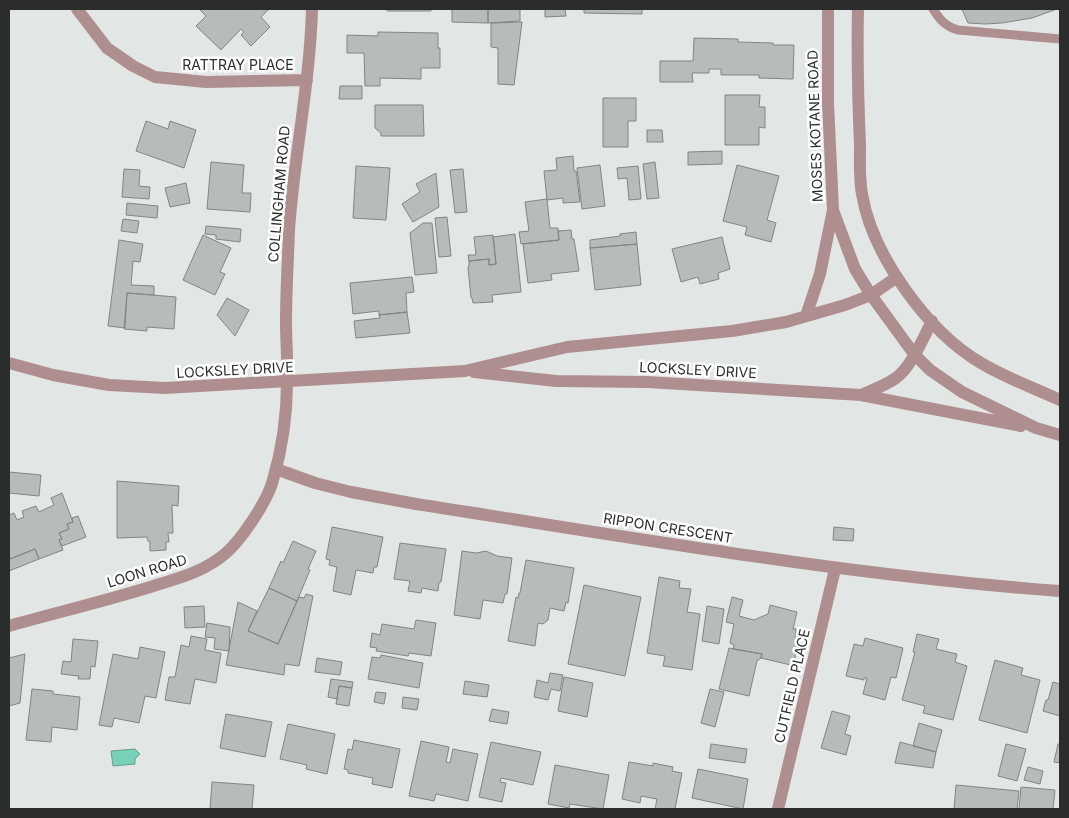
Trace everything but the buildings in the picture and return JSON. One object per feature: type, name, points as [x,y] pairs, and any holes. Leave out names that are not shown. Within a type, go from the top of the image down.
[{"type":"street","name":"RATTRAY PLACE","points":[[77,9],[107,48],[133,66],[155,77],[206,82],[307,80]]},
{"type":"street","name":"COLLINGHAM ROAD","points":[[288,382],[286,286],[291,199],[307,80],[312,9]]},
{"type":"street","name":"MOSES KOTANE ROAD","points":[[828,9],[828,103],[833,210],[856,269],[871,295],[914,354]]},
{"type":"street","points":[[858,9],[857,87],[862,194],[874,235],[911,298],[956,346],[980,363],[1010,379],[1060,400]]},
{"type":"street","points":[[806,316],[820,274],[833,210]]},
{"type":"street","name":"LOCKSLEY DRIVE","points":[[9,363],[53,375],[100,383],[165,388],[465,371],[567,347],[732,331],[786,322],[845,305],[871,295],[897,277]]},
{"type":"street","name":"LOCKSLEY DRIVE","points":[[465,371],[556,382],[647,382],[861,395],[879,388],[896,378],[914,354],[932,321]]},
{"type":"street","points":[[914,354],[930,370],[962,392],[1036,428]]},
{"type":"street","name":"LOON ROAD","points":[[9,626],[183,578],[215,562],[228,552],[239,540],[257,512],[273,482],[288,382]]},
{"type":"street","points":[[861,395],[1036,428],[1060,435]]},
{"type":"street","name":"RIPPON CRESCENT","points":[[276,469],[315,483],[416,504],[835,569],[984,586],[1060,591]]},
{"type":"street","name":"CUTFIELD PLACE","points":[[778,809],[835,569]]},
{"type":"lane","points":[[933,9],[939,19],[948,27],[958,30],[1060,39]]},
{"type":"shaded area","points":[[135,749],[140,754],[135,759],[135,764],[113,766],[111,751]]}]
